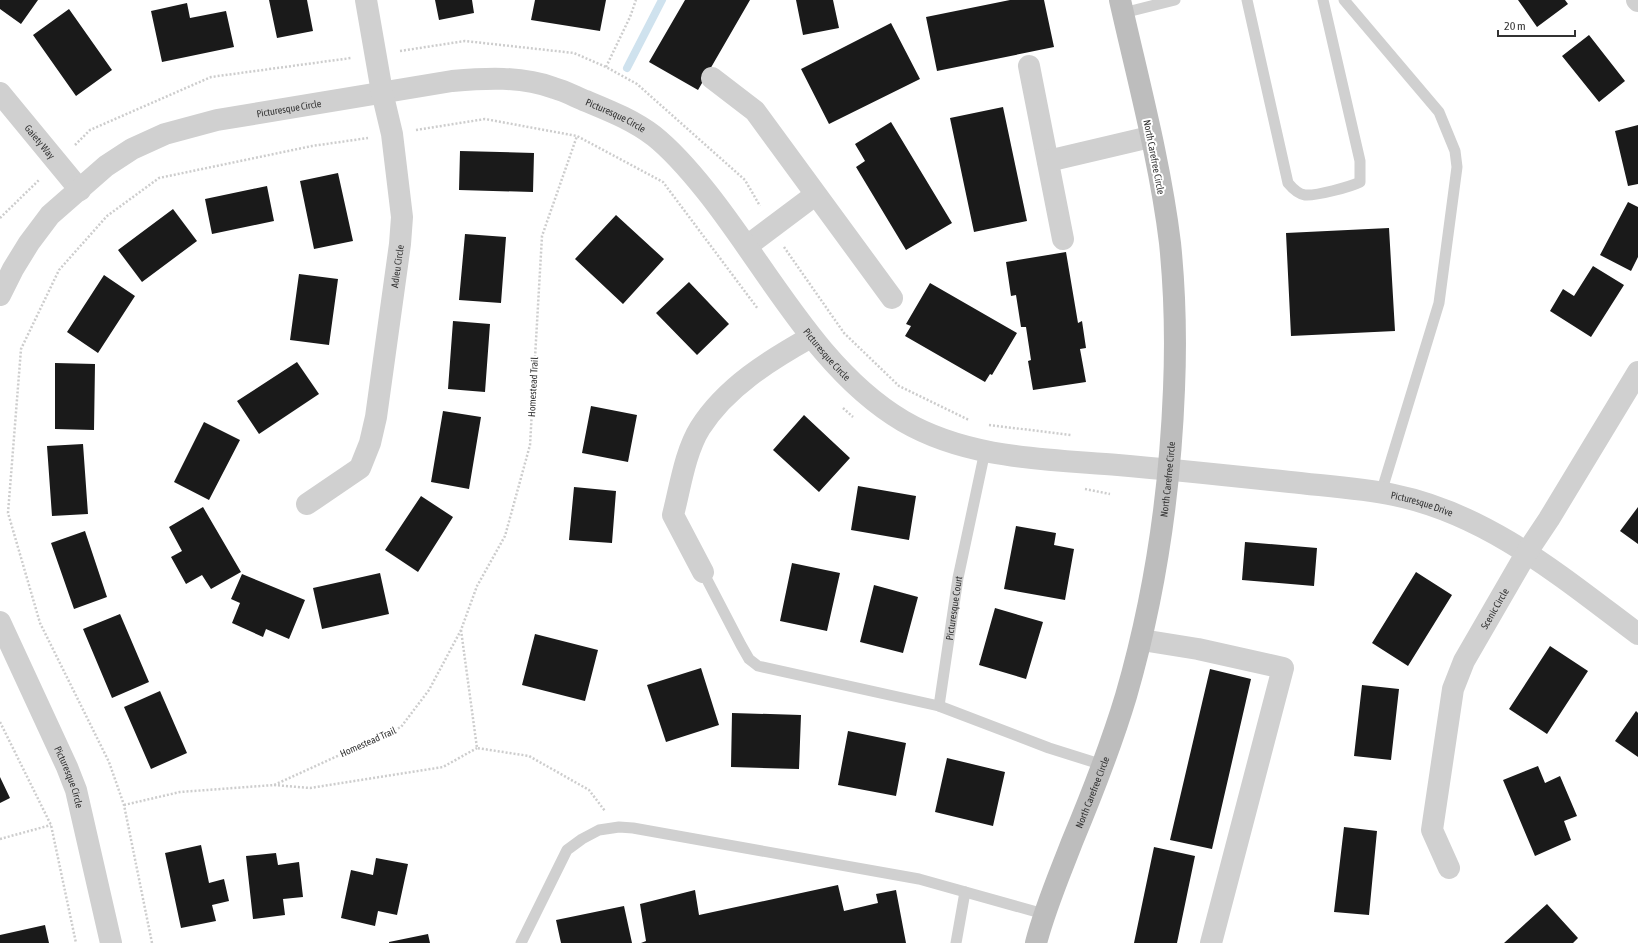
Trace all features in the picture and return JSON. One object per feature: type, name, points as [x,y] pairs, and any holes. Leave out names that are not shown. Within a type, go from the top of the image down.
[{"type":"main road","name":"North Carefree Circle","points":[[1036,943],[1044,914],[1103,765],[1125,699],[1142,640],[1157,562],[1170,469],[1175,369],[1175,323],[1170,244],[1150,137],[1121,6]]},
{"type":"street","name":"Adieu Circle","points":[[307,504],[360,468],[370,443],[376,417],[400,244],[402,217],[392,134],[382,92],[366,0]]},
{"type":"street","points":[[1029,66],[1064,239]]},
{"type":"street","name":"Picturesque Circle","points":[[0,295],[13,269],[29,243],[50,215],[106,166],[132,150],[165,134],[217,120],[452,81],[486,78],[518,79],[553,87],[622,116],[652,135],[681,160],[724,213],[811,337],[872,400],[904,421],[941,439],[985,451],[1020,458],[1170,469]]},
{"type":"street","points":[[712,78],[755,111],[892,298]]},
{"type":"street","name":"Gaiety Way","points":[[0,93],[80,190]]},
{"type":"street","points":[[1048,161],[1150,137]]},
{"type":"street","points":[[747,246],[816,194]]},
{"type":"street","points":[[703,572],[673,515],[687,457],[699,429],[721,400],[746,378],[791,348],[811,337]]},
{"type":"street","name":"Scenic Circle","points":[[1449,868],[1432,830],[1453,689],[1464,661],[1527,552],[1549,520],[1638,372]]},
{"type":"street","name":"Picturesque Drive","points":[[1170,469],[1396,495],[1452,512],[1527,552],[1638,634]]},
{"type":"street","name":"Picturesque Circle","points":[[0,622],[5,648],[67,767],[76,790],[111,943]]},
{"type":"street","points":[[1142,640],[1198,649],[1283,668],[1211,943]]},
{"type":"lane","points":[[1121,6],[1174,0]]},
{"type":"lane","points":[[1247,0],[1288,183],[1295,192],[1306,196],[1349,187],[1360,182],[1360,161],[1323,0]]},
{"type":"lane","points":[[1344,0],[1439,112],[1455,151],[1456,167],[1439,303],[1381,493]]},
{"type":"lane","name":"Picturesque Court","points":[[939,706],[958,578],[985,451]]},
{"type":"lane","points":[[703,572],[741,645],[750,659],[758,666],[939,706],[1050,748],[1103,765]]},
{"type":"lane","points":[[521,943],[567,850],[582,839],[599,830],[619,828],[633,828],[919,879],[1044,914]]},
{"type":"lane","points":[[956,943],[965,892]]},
{"type":"path","points":[[606,67],[630,17],[636,0]]},
{"type":"path","points":[[0,218],[90,130],[211,77],[465,41],[574,53],[606,67],[637,84],[745,180],[790,256],[844,333],[899,386],[976,423]]},
{"type":"path","name":"Homestead Trail","points":[[274,785],[401,727],[429,690],[461,630],[477,586],[505,536],[530,445],[542,236],[577,136]]},
{"type":"path","points":[[984,424],[1077,436]]},
{"type":"path","name":"Homestead Trail","points":[[124,805],[180,792],[274,785],[310,788],[443,767],[477,748],[461,630]]},
{"type":"path","points":[[0,722],[51,825],[76,943]]},
{"type":"path","points":[[477,748],[529,756],[589,790],[619,828]]},
{"type":"path","points":[[0,839],[51,825]]},
{"type":"building","points":[[0,0],[38,0],[21,24],[0,9]]},
{"type":"building","points":[[269,0],[307,0],[313,31],[277,38]]},
{"type":"building","points":[[435,0],[472,0],[474,13],[439,20]]},
{"type":"building","points":[[535,0],[606,0],[600,31],[531,20]]},
{"type":"building","points":[[685,0],[750,0],[698,90],[649,62]]},
{"type":"building","points":[[796,0],[833,0],[839,28],[803,35]]},
{"type":"building","points":[[1010,0],[1044,0],[1054,47],[937,71],[926,17]]},
{"type":"building","points":[[1518,0],[1565,0],[1568,4],[1537,27]]},
{"type":"building","points":[[187,3],[190,18],[226,11],[234,47],[162,62],[151,11]]},
{"type":"building","points":[[69,9],[112,70],[76,96],[33,35]]},
{"type":"building","points":[[891,23],[920,79],[829,124],[801,69]]},
{"type":"building","points":[[1589,35],[1625,81],[1599,102],[1562,56]]},
{"type":"building","points":[[1003,107],[1027,221],[974,232],[950,118]]},
{"type":"building","points":[[891,122],[952,223],[906,250],[856,167],[865,161],[855,144]]},
{"type":"building","points":[[1638,125],[1638,184],[1628,186],[1615,131]]},
{"type":"building","points":[[460,151],[534,153],[533,192],[459,190]]},
{"type":"building","points":[[338,173],[353,241],[314,249],[300,181]]},
{"type":"building","points":[[267,186],[274,221],[212,234],[205,199]]},
{"type":"building","points":[[1628,202],[1638,207],[1638,257],[1631,271],[1600,255]]},
{"type":"building","points":[[173,209],[197,241],[142,282],[118,250]]},
{"type":"building","points":[[616,215],[664,259],[623,304],[575,259]]},
{"type":"building","points":[[1389,228],[1395,331],[1291,336],[1286,233]]},
{"type":"building","points":[[465,234],[506,237],[501,303],[459,300]]},
{"type":"building","points":[[1066,252],[1078,323],[1082,321],[1086,348],[1080,349],[1086,382],[1033,390],[1028,361],[1031,360],[1026,327],[1021,327],[1016,295],[1011,296],[1006,262]]},
{"type":"building","points":[[1593,266],[1624,285],[1591,337],[1550,311],[1563,289],[1574,296]]},
{"type":"building","points":[[299,274],[338,279],[329,345],[290,340]]},
{"type":"building","points":[[104,275],[135,296],[98,353],[67,332]]},
{"type":"building","points":[[689,282],[729,324],[697,355],[656,313]]},
{"type":"building","points":[[930,283],[1017,333],[992,375],[990,374],[985,382],[905,336],[911,326],[906,324]]},
{"type":"building","points":[[453,321],[490,324],[485,392],[448,389]]},
{"type":"building","points":[[297,362],[319,394],[259,434],[237,401]]},
{"type":"building","points":[[55,363],[95,364],[94,430],[55,429]]},
{"type":"building","points":[[591,406],[637,415],[628,462],[582,453]]},
{"type":"building","points":[[443,411],[481,417],[469,489],[431,482]]},
{"type":"building","points":[[804,415],[850,458],[819,492],[773,450]]},
{"type":"building","points":[[204,422],[240,440],[209,500],[174,482]]},
{"type":"building","points":[[83,444],[88,514],[52,516],[47,446]]},
{"type":"building","points":[[858,486],[916,496],[909,540],[851,530]]},
{"type":"building","points":[[574,487],[616,491],[612,543],[569,540]]},
{"type":"building","points":[[421,496],[453,517],[418,572],[385,550]]},
{"type":"building","points":[[203,507],[241,572],[211,589],[202,575],[186,584],[171,557],[182,551],[169,527]]},
{"type":"building","points":[[1638,507],[1638,544],[1620,531]]},
{"type":"building","points":[[1016,526],[1056,533],[1054,545],[1074,549],[1065,600],[1004,589]]},
{"type":"building","points":[[85,531],[107,597],[74,609],[51,543]]},
{"type":"building","points":[[1245,542],[1317,548],[1314,586],[1242,580]]},
{"type":"building","points":[[792,563],[840,573],[827,631],[780,621]]},
{"type":"building","points":[[1416,572],[1452,595],[1408,666],[1372,643]]},
{"type":"building","points":[[380,573],[389,614],[322,629],[313,588]]},
{"type":"building","points":[[242,574],[305,600],[289,639],[266,629],[263,637],[232,623],[240,603],[231,599]]},
{"type":"building","points":[[874,585],[918,597],[903,653],[860,642]]},
{"type":"building","points":[[995,608],[1043,622],[1026,679],[979,665]]},
{"type":"building","points":[[120,614],[149,682],[112,698],[83,629]]},
{"type":"building","points":[[535,634],[598,650],[585,701],[522,685]]},
{"type":"building","points":[[1550,646],[1588,671],[1547,734],[1509,709]]},
{"type":"building","points":[[701,668],[719,725],[666,742],[647,685]]},
{"type":"building","points":[[1210,669],[1251,679],[1212,849],[1170,840]]},
{"type":"building","points":[[1362,685],[1399,689],[1391,760],[1354,756]]},
{"type":"building","points":[[160,691],[187,753],[151,769],[124,707]]},
{"type":"building","points":[[1636,711],[1638,713],[1638,757],[1615,741]]},
{"type":"building","points":[[732,713],[801,715],[799,769],[731,767]]},
{"type":"building","points":[[848,731],[906,743],[896,796],[838,785]]},
{"type":"building","points":[[947,758],[1005,772],[993,826],[935,812]]},
{"type":"building","points":[[1538,766],[1545,783],[1560,776],[1577,816],[1564,821],[1571,840],[1535,856],[1503,780]]},
{"type":"building","points":[[0,777],[10,798],[0,803]]},
{"type":"building","points":[[1344,827],[1377,831],[1369,915],[1334,912]]},
{"type":"building","points":[[201,845],[209,883],[224,879],[229,901],[212,905],[216,921],[181,928],[165,853]]},
{"type":"building","points":[[1154,847],[1195,856],[1177,943],[1134,943]]},
{"type":"building","points":[[276,853],[278,865],[299,862],[303,897],[283,899],[285,915],[253,919],[246,856]]},
{"type":"building","points":[[376,858],[408,864],[397,915],[378,911],[375,926],[341,918],[351,870],[373,875]]},
{"type":"building","points":[[838,885],[844,911],[878,903],[876,894],[896,890],[906,943],[641,943],[646,941],[640,904],[695,890],[699,915]]},
{"type":"building","points":[[1547,904],[1578,938],[1573,943],[1504,943]]},
{"type":"building","points":[[624,906],[632,943],[561,943],[556,920]]},
{"type":"building","points":[[45,925],[49,943],[0,943],[0,935]]},
{"type":"building","points":[[428,934],[430,943],[389,943],[389,942]]},
{"type":"waterway","points":[[627,68],[662,0]]}]
